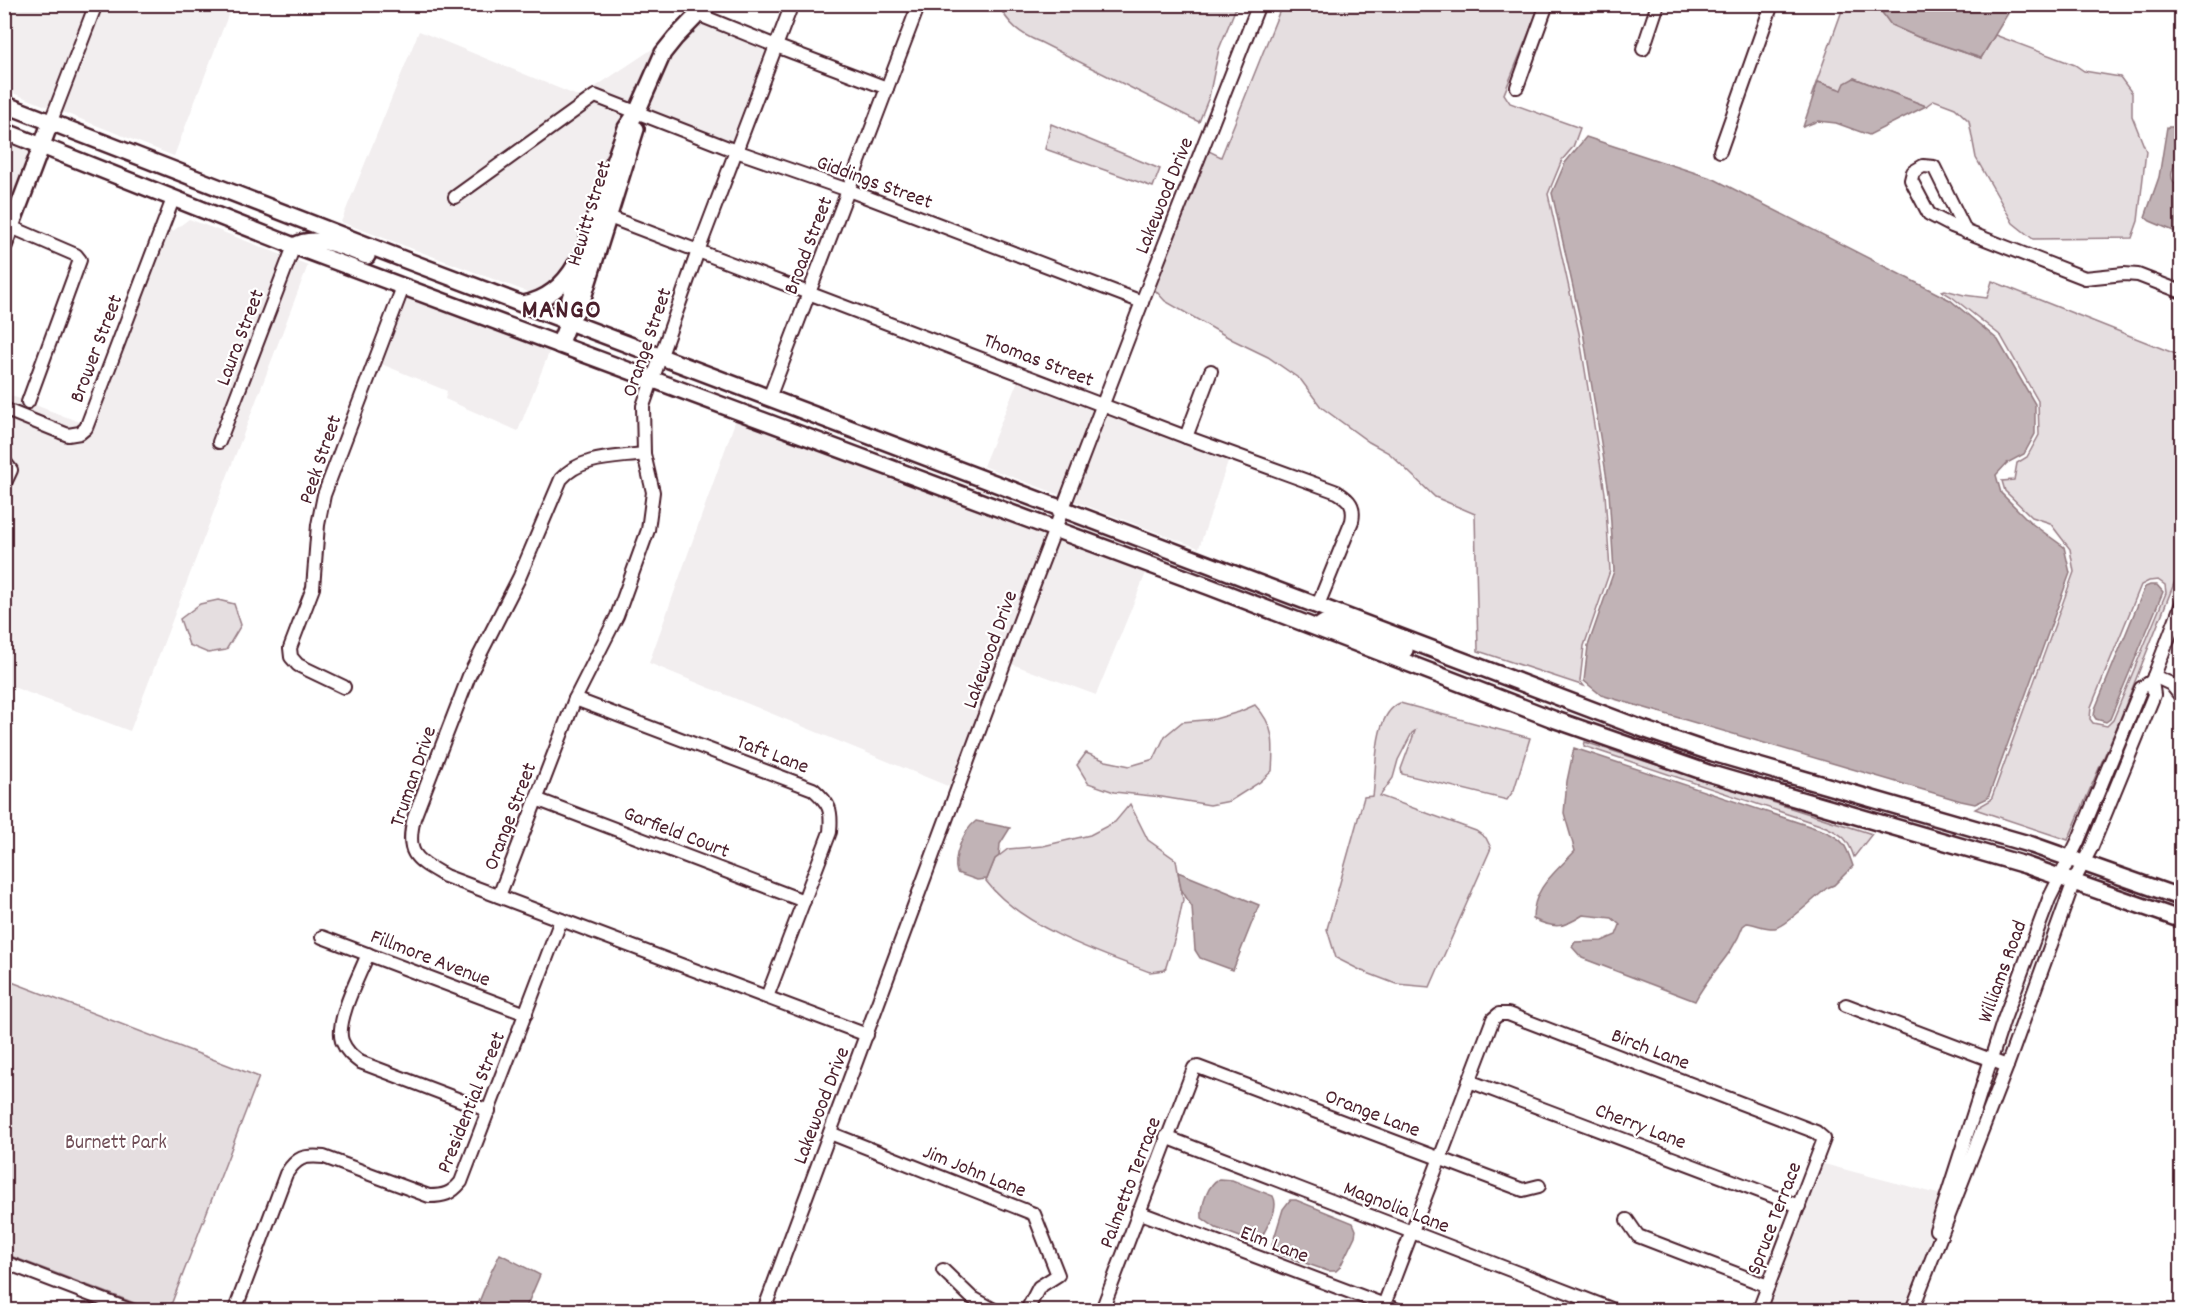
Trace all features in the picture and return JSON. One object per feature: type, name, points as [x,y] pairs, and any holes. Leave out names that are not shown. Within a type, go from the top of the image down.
[{"type":"main road","name":"Hewitt Street","points":[[568,322],[569,302],[585,248],[626,128],[637,112],[663,53],[702,9]]},
{"type":"main road","points":[[4,104],[408,261],[1612,718],[1713,753],[2077,860],[2181,898]]},
{"type":"main road","name":"Hewitt Street","points":[[559,345],[568,322],[581,304],[636,128],[637,112]]},
{"type":"main road","points":[[4,245],[51,121]]},
{"type":"main road","points":[[4,130],[294,246],[1210,586],[1553,719],[1708,773],[2058,876],[2181,920]]},
{"type":"main road","points":[[294,246],[304,240],[324,242],[388,263],[408,261]]},
{"type":"main road","points":[[523,304],[533,303],[552,293],[567,279],[585,248]]},
{"type":"main road","points":[[1210,586],[1243,590],[1297,610],[1307,611],[1318,605]]},
{"type":"main road","points":[[1316,628],[1324,623],[1332,624],[1451,667],[1471,664]]},
{"type":"street","points":[[51,121],[96,4]]},
{"type":"street","name":"Orange Street","points":[[499,896],[575,699],[617,616],[648,530],[653,492],[644,454],[643,406],[698,251],[792,4]]},
{"type":"street","name":"Broad Street","points":[[769,398],[919,4]]},
{"type":"street","name":"Lakewood Drive","points":[[764,1311],[1055,529],[1259,4]]},
{"type":"street","points":[[1517,87],[1547,4]]},
{"type":"street","points":[[1643,49],[1659,4]]},
{"type":"street","points":[[1720,151],[1772,4]]},
{"type":"street","points":[[702,9],[776,46],[887,88]]},
{"type":"street","name":"Giddings Street","points":[[455,197],[595,96],[1142,302]]},
{"type":"street","points":[[1966,232],[1934,167],[1923,166],[1913,172],[1911,180],[1929,214],[1966,232],[2085,278],[2138,275],[2181,292]]},
{"type":"street","name":"Brower Street","points":[[4,409],[68,435],[80,433],[86,428],[173,199]]},
{"type":"street","name":"Thomas Street","points":[[609,217],[1186,437],[1337,492],[1352,504],[1354,511],[1318,605]]},
{"type":"street","points":[[11,227],[76,255],[80,260],[28,402]]},
{"type":"street","name":"Laura Street","points":[[219,442],[294,246]]},
{"type":"street","name":"Peek Street","points":[[344,687],[298,665],[291,657],[290,648],[313,588],[318,525],[324,495],[403,287]]},
{"type":"street","points":[[1186,437],[1211,371]]},
{"type":"street","name":"Truman Drive","points":[[644,454],[583,462],[569,469],[561,479],[519,578],[469,676],[414,818],[410,834],[411,850],[420,861],[446,876],[867,1035]]},
{"type":"street","points":[[4,461],[11,470],[4,485]]},
{"type":"street","name":"Williams Road","points":[[1912,1311],[2007,1066],[2073,881],[2077,860],[2154,695],[2153,679],[2181,603]]},
{"type":"street","points":[[2153,679],[2176,681],[2181,698]]},
{"type":"street","name":"Taft Lane","points":[[575,699],[813,789],[828,802],[831,817],[830,832],[767,997]]},
{"type":"street","name":"Garfield Court","points":[[536,799],[804,901]]},
{"type":"street","name":"Williams Road","points":[[1920,1290],[1938,1221],[2011,1000],[2058,876],[2077,860]]},
{"type":"street","name":"Presidential Street","points":[[235,1311],[286,1174],[294,1162],[308,1155],[324,1157],[429,1196],[443,1196],[453,1191],[461,1182],[561,920]]},
{"type":"street","name":"Fillmore Avenue","points":[[322,937],[525,1014]]},
{"type":"street","points":[[368,954],[341,1024],[341,1039],[347,1052],[360,1062],[489,1111]]},
{"type":"street","points":[[1846,1005],[2007,1066]]},
{"type":"street","name":"Birch Lane","points":[[1469,1081],[1492,1019],[1499,1014],[1508,1014],[1816,1132],[1824,1139]]},
{"type":"street","name":"Orange Lane","points":[[1194,1068],[1198,1067],[1522,1190],[1539,1186]]},
{"type":"street","name":"Palmetto Terrace","points":[[1102,1311],[1194,1068]]},
{"type":"street","points":[[1383,1308],[1469,1081]]},
{"type":"street","name":"Cherry Lane","points":[[1469,1081],[1799,1206]]},
{"type":"street","name":"Jim John Lane","points":[[830,1133],[1034,1214],[1058,1275],[1039,1287],[1027,1311]]},
{"type":"street","name":"Magnolia Lane","points":[[1166,1137],[1614,1311]]},
{"type":"street","name":"Spruce Terrace","points":[[1759,1311],[1824,1139]]},
{"type":"street","name":"Elm Lane","points":[[1138,1212],[1383,1308],[1398,1311]]},
{"type":"street","points":[[1627,1220],[1638,1236],[1768,1286]]},
{"type":"street","points":[[4,1262],[128,1310]]},
{"type":"street","points":[[943,1270],[971,1297],[994,1311]]},
{"type":"shaded area","points":[[1879,4],[2013,5],[1981,58],[1918,37],[1891,25],[1878,7]]},
{"type":"shaded area","points":[[4,5],[22,9],[24,5],[91,5],[51,108],[5,90]]},
{"type":"shaded area","points":[[101,5],[232,5],[174,156],[60,111]]},
{"type":"shaded area","points":[[698,20],[768,49],[734,145],[643,109],[667,55]]},
{"type":"shaded area","points":[[419,31],[580,97],[669,38],[635,105],[598,92],[596,89],[592,90],[591,93],[449,195],[454,203],[595,102],[630,115],[581,247],[564,276],[536,295],[341,222]]},
{"type":"shaded area","points":[[1854,78],[1926,106],[1869,135],[1836,123],[1818,121],[1803,127],[1818,82],[1842,90],[1845,83]]},
{"type":"shaded area","points":[[2167,127],[2181,129],[2181,149],[2172,170],[2172,180],[2181,188],[2181,234],[2145,217],[2159,177]]},
{"type":"shaded area","points":[[1586,137],[1714,179],[1950,300],[1998,340],[2035,404],[2035,434],[2024,454],[2007,463],[1996,475],[2001,493],[2031,523],[2064,547],[2070,573],[1988,798],[1975,804],[1961,801],[1601,695],[1584,681],[1588,646],[1614,571],[1609,492],[1583,332],[1552,193],[1565,163]]},
{"type":"shaded area","points":[[5,140],[35,151],[5,232]]},
{"type":"shaded area","points":[[189,219],[308,265],[130,731],[5,684],[4,393],[82,423],[155,224],[173,231]]},
{"type":"shaded area","points":[[405,295],[550,350],[518,431],[445,399],[447,391],[379,363]]},
{"type":"shaded area","points":[[1019,378],[1096,407],[1063,496],[983,466]]},
{"type":"shaded area","points":[[1105,410],[1229,458],[1199,548],[1071,500]]},
{"type":"shaded area","points":[[736,419],[1048,535],[950,787],[649,663]]},
{"type":"shaded area","points":[[1056,539],[1146,573],[1096,695],[1009,663]]},
{"type":"shaded area","points":[[2157,585],[2163,592],[2110,719],[2106,722],[2096,719],[2095,709],[2145,587]]},
{"type":"shaded area","points":[[1574,748],[1824,831],[1844,844],[1853,866],[1834,885],[1827,888],[1794,917],[1780,926],[1772,928],[1747,923],[1743,926],[1733,947],[1695,1001],[1582,958],[1572,947],[1575,942],[1602,941],[1616,935],[1620,925],[1612,918],[1583,915],[1570,923],[1559,926],[1533,919],[1534,908],[1541,889],[1575,851],[1564,813],[1567,781]]},
{"type":"shaded area","points":[[976,821],[1010,828],[1000,844],[999,856],[995,859],[987,879],[977,880],[957,873],[957,853],[967,831]]},
{"type":"shaded area","points":[[1178,872],[1259,905],[1233,970],[1200,958],[1195,950],[1192,907],[1181,889]]},
{"type":"shaded area","points":[[1820,1163],[1942,1195],[1916,1289],[1907,1310],[1764,1310]]},
{"type":"shaded area","points":[[1219,1179],[1232,1180],[1273,1196],[1274,1212],[1262,1237],[1251,1241],[1216,1228],[1202,1218],[1206,1196],[1212,1185]]},
{"type":"shaded area","points":[[1290,1200],[1296,1200],[1353,1223],[1356,1230],[1355,1236],[1336,1271],[1328,1271],[1279,1254],[1273,1249],[1272,1245],[1283,1209]]},
{"type":"shaded area","points":[[500,1254],[540,1275],[525,1310],[509,1310],[479,1302]]},
{"type":"green space","points":[[998,5],[1237,5],[1219,49],[1209,97],[1199,122],[1026,36],[1006,18]]},
{"type":"green space","points":[[1282,5],[1540,5],[1504,94],[1510,103],[1580,128],[1573,147],[1562,160],[1548,194],[1579,333],[1605,493],[1610,571],[1584,646],[1580,681],[1584,686],[1478,651],[1475,514],[1435,497],[1389,453],[1369,442],[1321,407],[1301,380],[1268,357],[1165,301],[1155,290],[1158,274],[1207,150],[1221,157]]},
{"type":"green space","points":[[1844,5],[1879,5],[1878,7],[1891,25],[1918,37],[1981,58],[1995,35],[2075,65],[2084,71],[2120,77],[2132,93],[2132,116],[2146,151],[2138,221],[2132,238],[2033,239],[2013,223],[1976,158],[1969,121],[1955,108],[1934,100],[1926,106],[1854,78],[1842,90],[1818,82],[1811,97]]},
{"type":"green space","points":[[1051,124],[1160,169],[1153,187],[1045,149]]},
{"type":"green space","points":[[1992,281],[2181,356],[2181,566],[2116,729],[2068,840],[1975,809],[1991,800],[2074,572],[2070,549],[2050,523],[2032,517],[2005,491],[2002,481],[2014,480],[2017,463],[2027,457],[2039,435],[2038,401],[2001,336],[1942,291],[1987,298]],"holes":[[[2158,580],[2165,585],[2166,593],[2113,720],[2107,726],[2093,723],[2090,719],[2091,707],[2141,585]]]},
{"type":"green space","points":[[218,600],[234,604],[241,625],[226,650],[208,653],[189,645],[180,619],[200,604]]},
{"type":"green space","points":[[1400,703],[1530,738],[1514,790],[1507,800],[1402,774],[1401,769],[1415,731],[1398,760],[1393,778],[1380,796],[1476,831],[1486,838],[1491,848],[1430,987],[1396,984],[1336,958],[1327,929],[1364,797],[1373,796],[1380,731],[1391,709]]},
{"type":"green space","points":[[1255,705],[1266,720],[1272,735],[1272,771],[1260,782],[1230,801],[1210,805],[1114,792],[1088,783],[1077,765],[1086,753],[1106,761],[1130,766],[1154,759],[1165,736],[1182,722],[1215,719]]},
{"type":"green space","points":[[1585,742],[1872,834],[1854,857],[1844,838],[1826,827],[1584,746]]},
{"type":"green space","points":[[1130,804],[1148,840],[1176,860],[1183,900],[1165,970],[1150,972],[1061,936],[1019,912],[986,881],[995,859],[1008,849],[1043,846],[1090,835],[1115,822]]},
{"type":"green space","name":"Burnett Park","points":[[4,979],[259,1077],[169,1310],[153,1310],[5,1254]]},
{"type":"district","name":"MANGO","points":[[562,308]]}]
